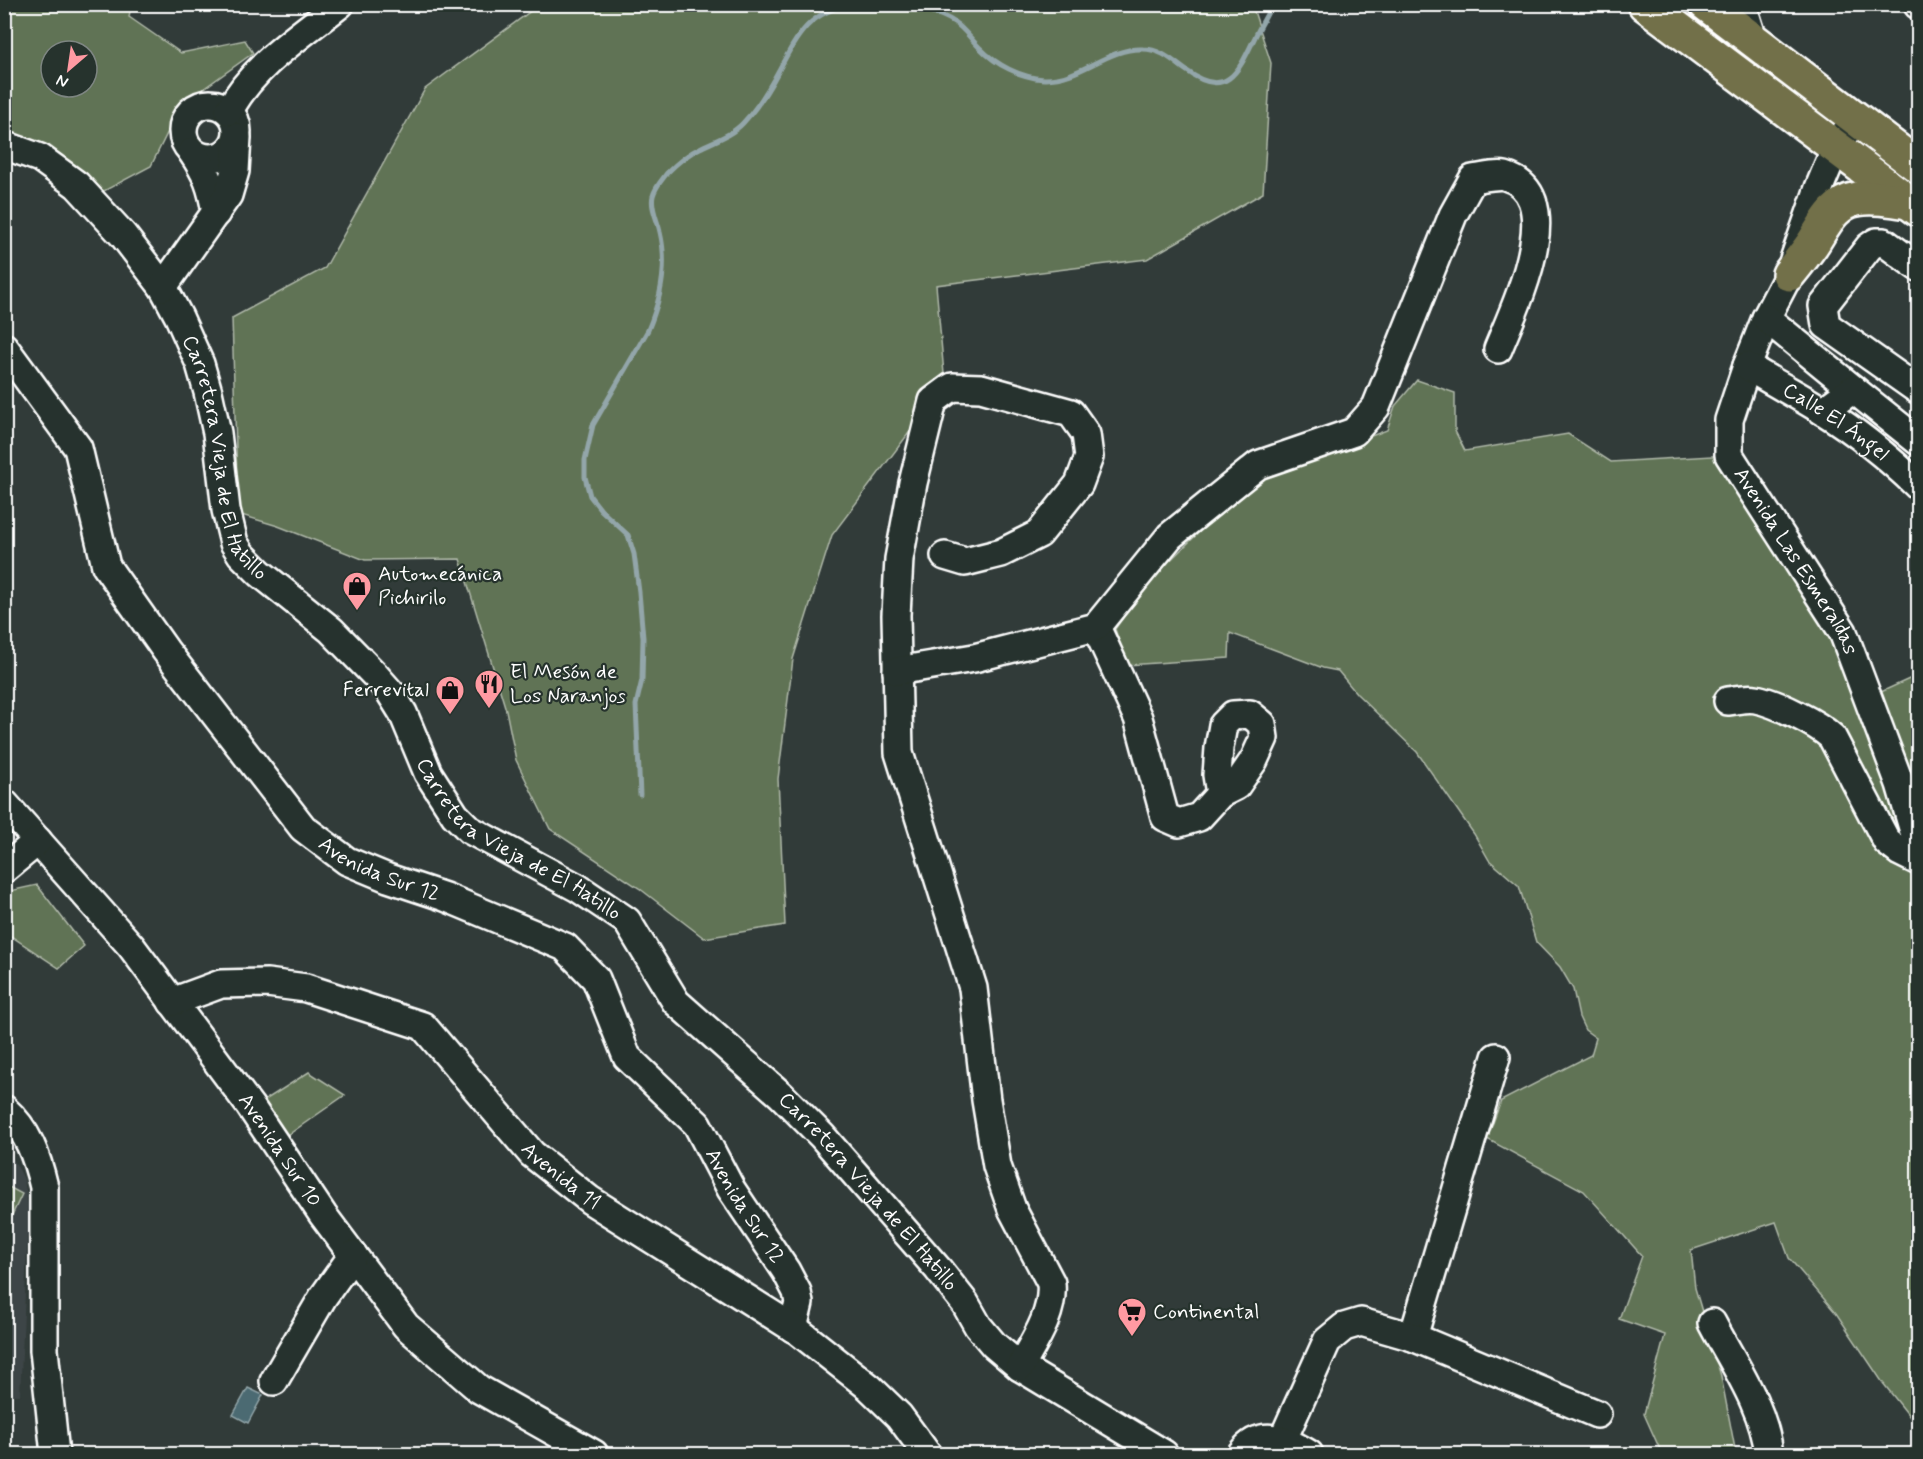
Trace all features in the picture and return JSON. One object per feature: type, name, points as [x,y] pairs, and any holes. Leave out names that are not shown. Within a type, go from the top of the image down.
[{"type":"main road","points":[[1645,4],[1913,206]]},
{"type":"main road","points":[[1706,4],[1918,166]]},
{"type":"main road","points":[[1789,274],[1812,244],[1827,219],[1844,203],[1877,197],[1913,206]]},
{"type":"street","points":[[229,111],[238,93],[255,74],[340,4]]},
{"type":"street","points":[[1742,4],[1753,39]]},
{"type":"street","points":[[163,287],[216,213],[228,195],[235,171],[237,128],[234,118],[229,111],[213,104],[196,107],[189,112],[184,120],[183,137],[206,173],[213,189],[216,213]]},
{"type":"street","name":"Avenida Las Esmeraldas","points":[[1856,118],[1836,147],[1789,274],[1766,318],[1747,366],[1729,420],[1729,456],[1843,632],[1900,784],[1918,845]]},
{"type":"street","points":[[192,152],[200,157],[219,157],[227,152],[237,137]]},
{"type":"street","name":"Carretera Vieja de El Hatillo","points":[[4,145],[40,158],[77,185],[123,235],[163,287],[179,316],[200,364],[214,412],[234,543],[260,573],[331,630],[375,675],[403,713],[429,773],[455,815],[470,830],[578,888],[627,921],[676,1002],[781,1095],[822,1137],[938,1269],[994,1345],[1020,1366],[1164,1455]]},
{"type":"street","points":[[897,672],[974,658],[1096,627],[1170,536],[1258,465],[1354,432],[1376,407],[1453,214],[1473,179],[1502,176],[1523,184],[1534,205],[1536,233],[1528,273],[1498,349]]},
{"type":"street","points":[[1918,267],[1884,242],[1876,242],[1869,246],[1823,306],[1826,324],[1918,390]]},
{"type":"street","points":[[1766,318],[1918,441]]},
{"type":"street","name":"Avenida Sur 12","points":[[4,347],[78,448],[106,566],[166,651],[303,828],[347,861],[388,878],[446,897],[565,947],[596,978],[627,1057],[697,1124],[731,1189],[786,1270],[800,1303],[793,1328]]},
{"type":"street","name":"Calle El Ángel","points":[[1747,366],[1823,411],[1890,459],[1918,486]]},
{"type":"street","points":[[945,556],[965,562],[1001,553],[1039,534],[1079,484],[1089,457],[1086,434],[1071,413],[981,388],[952,387],[933,401],[913,483],[899,559],[896,615],[899,753],[973,988],[989,1122],[997,1166],[1012,1209],[1051,1283],[1052,1295],[1048,1309],[1036,1338],[1020,1366]]},
{"type":"street","points":[[1823,411],[1853,388]]},
{"type":"street","points":[[1096,627],[1138,718],[1164,817],[1179,823],[1199,817],[1220,794]]},
{"type":"street","points":[[1728,701],[1753,698],[1766,701],[1822,728],[1832,737],[1887,842],[1918,861]]},
{"type":"street","name":"Avenida Sur 10","points":[[4,803],[131,946],[250,1106],[323,1215],[406,1326],[479,1389],[594,1455]]},
{"type":"street","points":[[4,869],[38,841]]},
{"type":"street","name":"Avenida 11","points":[[172,1002],[221,984],[267,983],[306,988],[423,1026],[532,1154],[590,1200],[793,1328],[869,1387],[899,1416],[927,1455]]},
{"type":"street","points":[[1413,1337],[1496,1057]]},
{"type":"street","points":[[4,1109],[28,1137],[38,1160],[44,1186],[44,1350],[55,1455]]},
{"type":"street","points":[[274,1381],[322,1297],[353,1256]]},
{"type":"street","points":[[1240,1455],[1256,1442],[1272,1438],[1298,1449],[1327,1341],[1344,1327],[1362,1322],[1413,1337],[1597,1414]]},
{"type":"street","points":[[1712,1323],[1760,1412],[1767,1434],[1769,1455]]},
{"type":"shaded area","points":[[4,1142],[24,1179],[29,1211],[20,1395],[5,1395]]},
{"type":"green space","points":[[5,5],[131,5],[129,17],[181,53],[245,40],[253,53],[181,105],[151,166],[104,191],[5,135]]},
{"type":"green space","points":[[539,5],[1252,5],[1271,63],[1263,193],[1147,259],[936,285],[945,385],[832,535],[793,659],[778,779],[785,925],[704,938],[639,888],[550,829],[516,760],[506,710],[460,559],[365,560],[278,526],[238,514],[232,318],[325,268],[425,89]]},
{"type":"green space","points":[[1417,380],[1455,393],[1455,431],[1465,451],[1568,434],[1611,462],[1729,455],[1868,698],[1918,675],[1918,1427],[1883,1383],[1836,1313],[1789,1258],[1776,1222],[1691,1250],[1695,1288],[1721,1376],[1736,1454],[1662,1454],[1644,1414],[1665,1335],[1619,1319],[1642,1256],[1584,1191],[1487,1139],[1501,1101],[1591,1055],[1596,1038],[1585,1030],[1579,1017],[1573,989],[1560,967],[1536,942],[1519,886],[1489,860],[1474,834],[1417,752],[1357,694],[1338,671],[1323,668],[1230,633],[1229,658],[1127,665],[1115,629],[1148,582],[1263,470],[1312,459],[1387,430],[1395,406]]},
{"type":"green space","points":[[37,885],[84,946],[59,968],[5,932],[5,892]]},
{"type":"green space","points":[[309,1072],[345,1095],[285,1137],[262,1102]]},
{"type":"green space","points":[[5,1185],[22,1194],[5,1230]]},
{"type":"water","points":[[248,1388],[263,1395],[248,1423],[233,1415]]},
{"type":"waterway","points":[[640,795],[636,705],[642,680],[643,638],[634,554],[628,535],[601,510],[590,496],[585,477],[585,460],[593,425],[648,330],[656,306],[662,282],[663,257],[653,196],[667,173],[682,159],[728,134],[743,123],[762,98],[799,35],[807,26],[826,12],[853,4]]},
{"type":"waterway","points":[[908,4],[949,19],[993,60],[1026,76],[1044,79],[1057,78],[1118,53],[1143,49],[1161,53],[1187,71],[1213,83],[1223,82],[1238,69],[1272,4]]},
{"type":"place","name":"Automecánica Pichirilo","points":[[357,612]]},
{"type":"place","name":"El Mesón de Los Naranjos","points":[[489,710]]},
{"type":"place","name":"Ferrevital","points":[[450,716]]},
{"type":"place","name":"Continental","points":[[1132,1338]]}]
